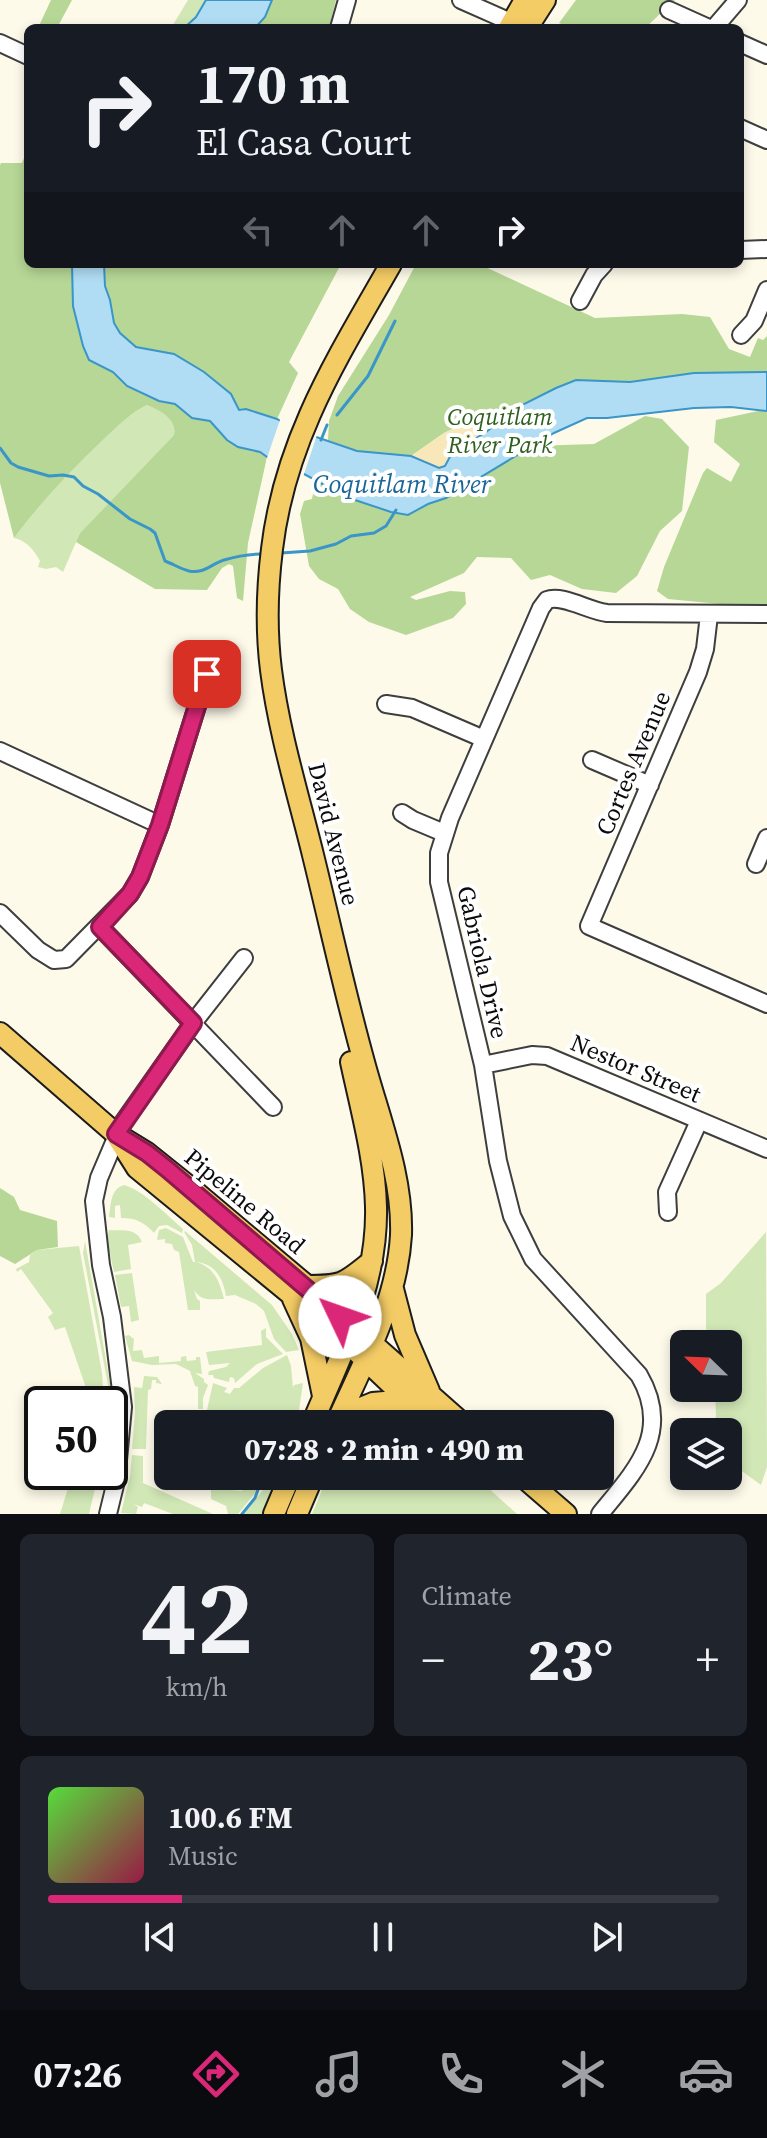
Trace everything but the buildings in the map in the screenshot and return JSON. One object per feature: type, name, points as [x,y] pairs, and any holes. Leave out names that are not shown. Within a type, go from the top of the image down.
[{"type":"main road","points":[[519,24],[525,0]]},
{"type":"main road","points":[[521,24],[545,0]]},
{"type":"main road","name":"David Avenue","points":[[318,1410],[364,1296],[372,1261],[376,1208],[374,1177],[347,1044],[264,705],[258,659],[262,603],[282,496],[322,371],[374,268]]},
{"type":"main road","name":"David Avenue","points":[[322,371],[388,268]]},
{"type":"main road","name":"David Avenue","points":[[262,603],[283,735],[400,1201],[401,1233],[393,1288],[342,1410]]},
{"type":"main road","name":"Pipeline Road","points":[[0,1033],[116,1134],[137,1168],[299,1291],[368,1351],[446,1410]]},
{"type":"main road","points":[[323,1396],[299,1291],[343,1283],[372,1261]]},
{"type":"main road","points":[[393,1288],[405,1335],[437,1402]]},
{"type":"main road","name":"Pipeline Road","points":[[368,1351],[408,1400],[437,1402]]},
{"type":"main road","points":[[359,1410],[373,1403],[408,1400]]},
{"type":"main road","points":[[274,1514],[284,1490]]},
{"type":"main road","points":[[297,1514],[307,1490]]},
{"type":"main road","points":[[528,1490],[534,1501],[549,1514]]},
{"type":"main road","points":[[539,1490],[566,1514]]},
{"type":"street","points":[[340,24],[347,0]]},
{"type":"street","points":[[461,0],[512,24]]},
{"type":"street","points":[[715,24],[738,0]]},
{"type":"street","points":[[669,10],[702,24]]},
{"type":"street","points":[[0,43],[24,54]]},
{"type":"street","points":[[744,45],[767,55]]},
{"type":"street","points":[[744,130],[767,140]]},
{"type":"street","points":[[744,250],[767,249]]},
{"type":"street","points":[[580,301],[600,268]]},
{"type":"street","points":[[741,335],[754,321],[767,290]]},
{"type":"street","name":"Gabriola Drive","points":[[600,1514],[643,1458],[652,1426],[650,1401],[639,1375],[542,1270],[522,1238],[503,1188],[483,1065],[439,882],[438,861],[444,833],[541,608],[549,598],[560,598],[607,613],[767,614]]},
{"type":"street","name":"Cortes Avenue","points":[[709,615],[705,649],[698,672],[589,926],[767,1004]]},
{"type":"street","points":[[0,913],[38,950],[54,960],[66,959],[130,894],[160,825],[207,674]]},
{"type":"street","points":[[386,704],[412,708],[484,739]]},
{"type":"street","points":[[0,751],[160,825]]},
{"type":"street","points":[[592,760],[650,785]]},
{"type":"street","points":[[402,813],[444,833]]},
{"type":"street","points":[[756,864],[767,838]]},
{"type":"street","points":[[100,927],[273,1107]]},
{"type":"street","points":[[108,1514],[116,1481],[123,1407],[94,1201],[99,1178],[116,1134],[193,1023],[244,958]]},
{"type":"street","name":"Nestor Street","points":[[483,1065],[532,1055],[547,1056],[767,1149]]},
{"type":"street","points":[[668,1212],[667,1192],[699,1121]]},
{"type":"green space","points":[[51,0],[72,0],[59,24],[40,24]]},
{"type":"green space","points":[[188,0],[206,0],[188,24],[173,24]]},
{"type":"green space","points":[[272,0],[336,0],[330,24],[259,24]]},
{"type":"green space","points":[[576,0],[675,0],[649,24],[559,23]]},
{"type":"green space","points":[[24,158],[24,268],[72,268],[73,306],[89,360],[113,372],[127,386],[159,401],[175,404],[192,418],[210,421],[238,447],[260,452],[267,457],[248,543],[243,601],[237,598],[233,566],[229,564],[222,568],[207,590],[155,589],[76,542],[80,533],[174,435],[170,420],[147,405],[124,421],[79,463],[14,538],[0,483],[0,165],[22,163]]},
{"type":"green space","points":[[104,268],[339,268],[289,362],[298,373],[277,419],[246,409],[239,410],[231,394],[174,354],[136,347],[114,323]]},
{"type":"green space","points":[[414,268],[488,268],[595,318],[682,314],[710,317],[729,349],[750,357],[758,338],[763,340],[767,336],[767,372],[694,373],[630,382],[576,380],[524,404],[482,415],[444,433],[411,456],[357,451],[328,440],[329,421],[338,396],[389,315]]},
{"type":"green space","points":[[147,405],[170,420],[174,435],[80,533],[63,572],[56,567],[38,567],[40,561],[32,549],[14,538],[79,463],[124,421]]},
{"type":"green space","points":[[767,409],[767,605],[668,599],[657,591],[703,473],[707,468],[731,482],[740,464],[714,442],[716,420]]},
{"type":"green space","points":[[645,416],[662,419],[689,447],[682,511],[660,531],[637,576],[616,593],[582,589],[550,575],[531,580],[511,558],[477,557],[464,573],[410,597],[416,600],[450,591],[465,592],[466,604],[453,618],[406,635],[369,622],[350,609],[338,589],[319,579],[309,566],[300,514],[304,501],[312,499],[316,479],[346,497],[408,515],[446,498],[532,446],[594,444]]},
{"type":"green space","points":[[124,1185],[155,1204],[183,1229],[182,1233],[167,1225],[159,1226],[154,1233],[139,1221],[121,1218],[120,1205],[115,1206],[115,1218],[109,1217],[114,1194]]},
{"type":"green space","points":[[0,1188],[14,1197],[20,1210],[57,1221],[58,1247],[37,1250],[15,1264],[0,1256]]},
{"type":"green space","points":[[166,1228],[183,1237],[193,1262],[192,1245],[185,1231],[272,1305],[299,1350],[286,1352],[274,1339],[264,1311],[235,1295],[226,1296],[217,1273],[203,1263],[197,1262],[215,1276],[224,1299],[203,1298],[194,1290],[200,1301],[200,1310],[188,1310],[179,1252],[174,1250],[172,1244],[165,1243],[165,1239],[157,1240],[159,1230]]},
{"type":"green space","points":[[109,1230],[128,1231],[136,1234],[142,1242],[128,1245],[131,1269],[114,1272],[107,1240]]},
{"type":"green space","points":[[766,1232],[767,1467],[761,1485],[742,1471],[742,1418],[716,1418],[716,1402],[742,1402],[742,1330],[706,1328],[706,1294],[721,1283]]},
{"type":"green space","points":[[85,1241],[110,1386],[108,1386],[83,1253]]},
{"type":"green space","points":[[79,1246],[103,1386],[85,1386],[65,1327],[55,1330],[48,1317],[53,1313],[21,1269],[17,1272],[16,1269],[29,1262],[30,1255],[37,1250]]},
{"type":"green space","points":[[132,1273],[139,1320],[131,1322],[129,1306],[121,1307],[115,1275]]},
{"type":"green space","points":[[266,1328],[266,1337],[283,1354],[257,1364],[235,1383],[234,1378],[230,1377],[229,1382],[208,1375],[209,1371],[230,1363],[209,1365],[206,1352],[262,1345],[261,1331]]},
{"type":"green space","points":[[125,1336],[134,1339],[133,1351],[142,1350],[144,1358],[159,1356],[159,1363],[181,1361],[181,1357],[186,1356],[187,1361],[200,1357],[202,1374],[195,1373],[208,1385],[203,1409],[198,1409],[198,1387],[190,1371],[176,1364],[152,1365],[132,1361]]},
{"type":"green space","points":[[287,1355],[293,1388],[303,1383],[299,1410],[207,1410],[213,1383],[227,1388],[224,1392],[230,1394],[263,1368]]},
{"type":"green space","points":[[144,1376],[157,1377],[162,1384],[152,1380],[151,1389],[148,1390],[146,1449],[132,1449],[134,1387],[142,1388]]},
{"type":"green space","points":[[132,1455],[143,1456],[143,1483],[213,1514],[173,1514],[144,1503],[142,1507],[133,1504],[138,1507],[136,1514],[121,1513]]},
{"type":"green space","points":[[67,1490],[95,1490],[89,1514],[60,1514]]},
{"type":"green space","points":[[211,1490],[257,1490],[238,1514],[228,1514],[226,1506],[211,1499]]},
{"type":"green space","points":[[263,1490],[274,1490],[264,1514],[244,1514]]},
{"type":"green space","points":[[322,1490],[490,1490],[517,1514],[312,1514]]},
{"type":"sand","points":[[524,404],[452,453],[445,466],[439,468],[411,456],[444,433],[482,415]]},
{"type":"water","points":[[206,0],[272,0],[259,24],[188,24]]},
{"type":"water","name":"Coquitlam River","points":[[72,268],[104,268],[114,323],[120,333],[136,347],[174,354],[204,372],[231,394],[239,410],[246,409],[277,419],[296,430],[357,451],[411,456],[439,468],[445,466],[452,453],[524,404],[576,380],[630,382],[694,373],[767,372],[767,411],[731,407],[694,408],[587,418],[554,433],[446,498],[408,515],[346,497],[284,463],[260,452],[238,447],[210,421],[192,418],[175,404],[159,401],[127,386],[113,372],[89,360],[73,306]]},
{"type":"pier","points":[[281,417],[318,432],[303,477],[266,461]]},
{"type":"waterway","points":[[337,415],[368,376],[395,321]]},
{"type":"waterway","points":[[321,440],[327,425]]},
{"type":"waterway","points":[[0,448],[18,467],[49,476],[74,477],[130,519],[155,533],[165,561],[183,569],[199,571],[229,559],[262,554]]},
{"type":"waterway","points":[[281,553],[310,551],[351,536],[374,533],[386,526],[396,510]]},
{"type":"waterway","points":[[242,1514],[258,1490]]},
{"type":"route","points":[[207,674],[160,825],[140,877],[130,894],[100,927],[193,1023],[116,1134],[167,1169],[340,1317]]},
{"type":"park label","name":"Coquitlam River Park","points":[[500,430]]}]
